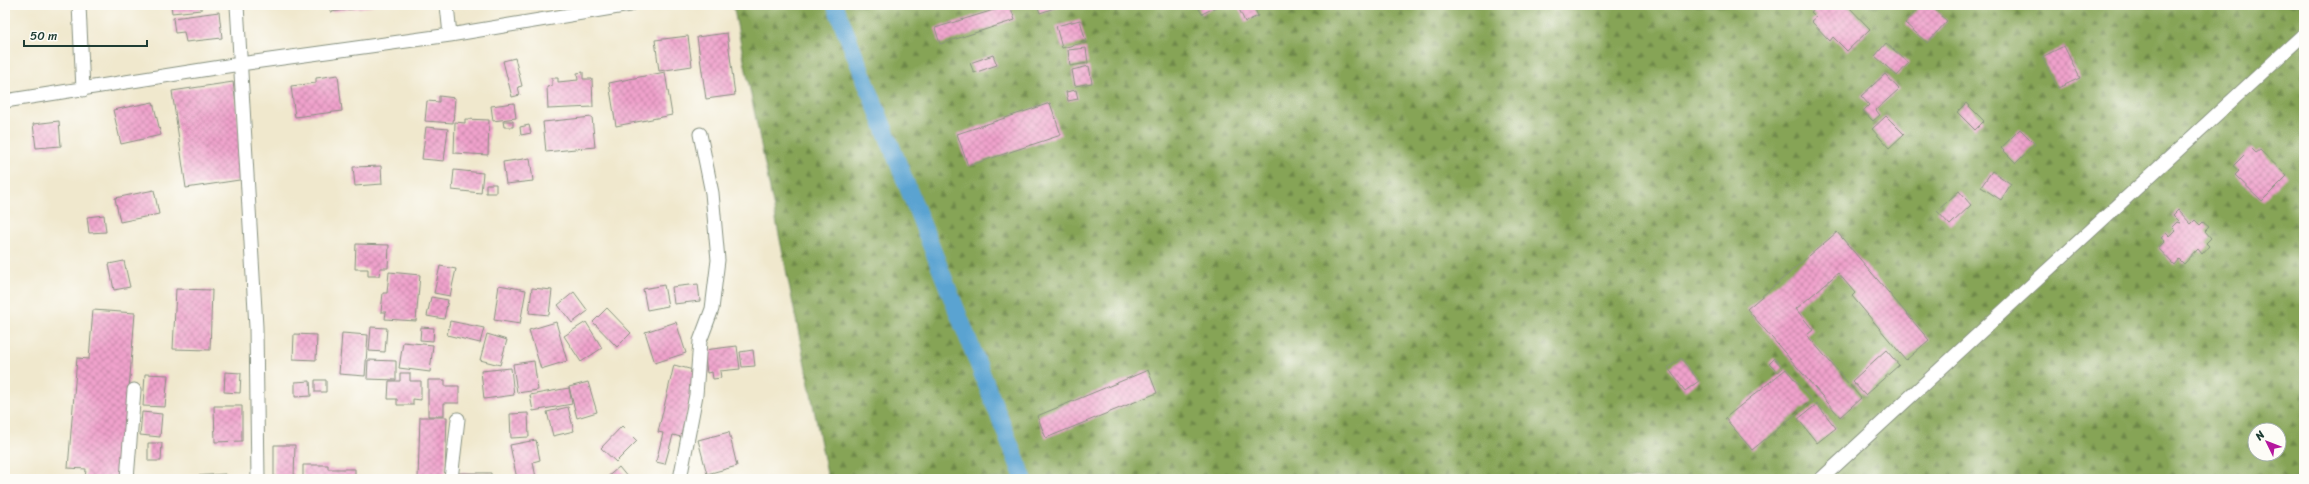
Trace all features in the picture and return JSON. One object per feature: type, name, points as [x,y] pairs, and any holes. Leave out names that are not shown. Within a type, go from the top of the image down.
[{"type":"street","points":[[79,5],[83,90]]},
{"type":"street","points":[[238,5],[240,64],[256,327],[258,479]]},
{"type":"street","points":[[447,5],[450,35]]},
{"type":"street","points":[[5,101],[83,90],[240,64],[450,35],[630,5]]},
{"type":"street","points":[[1821,479],[2304,34]]},
{"type":"street","points":[[680,479],[696,395],[700,341],[712,309],[718,260],[712,193],[700,134]]},
{"type":"street","points":[[127,479],[134,390]]},
{"type":"street","points":[[451,479],[458,419]]},
{"type":"green space","points":[[733,5],[2304,5],[2304,479],[828,479]]},
{"type":"building","points":[[171,5],[201,5],[201,10],[172,13]]},
{"type":"building","points":[[330,5],[373,5],[373,6],[331,12]]},
{"type":"building","points":[[1010,5],[1015,20],[940,44],[935,28]]},
{"type":"building","points":[[1037,5],[1063,5],[1040,13]]},
{"type":"building","points":[[1197,5],[1220,5],[1202,14]]},
{"type":"building","points":[[1248,5],[1253,5],[1258,16],[1245,22],[1239,9]]},
{"type":"building","points":[[1811,5],[1847,5],[1870,29],[1847,51],[1833,37],[1830,41],[1811,21],[1816,17],[1811,12],[1815,9]]},
{"type":"building","points":[[1921,5],[1930,5],[1947,21],[1927,43],[1905,23]]},
{"type":"building","points":[[219,12],[222,38],[186,42],[184,32],[175,33],[173,18]]},
{"type":"building","points":[[1080,20],[1086,42],[1062,48],[1056,26]]},
{"type":"building","points":[[727,33],[735,95],[706,99],[697,37]]},
{"type":"building","points":[[688,36],[692,66],[659,71],[655,40]]},
{"type":"building","points":[[1886,43],[1909,63],[1897,76],[1875,56]]},
{"type":"building","points":[[2064,46],[2080,78],[2058,88],[2042,57]]},
{"type":"building","points":[[1086,48],[1088,63],[1070,66],[1068,50]]},
{"type":"building","points":[[993,55],[997,65],[974,73],[970,63]]},
{"type":"building","points":[[515,58],[522,86],[518,87],[520,95],[512,97],[503,61]]},
{"type":"building","points":[[1089,66],[1092,83],[1075,86],[1072,70]]},
{"type":"building","points":[[583,72],[583,79],[592,79],[593,107],[548,109],[547,87],[552,86],[552,78],[558,78],[558,82],[578,80],[577,73]]},
{"type":"building","points":[[665,72],[672,115],[616,126],[609,83]]},
{"type":"building","points":[[1885,74],[1899,89],[1876,110],[1880,115],[1873,121],[1863,111],[1869,105],[1861,96]]},
{"type":"building","points":[[338,75],[342,111],[295,117],[291,86],[316,83],[316,78]]},
{"type":"building","points":[[233,82],[246,179],[186,188],[172,91]]},
{"type":"building","points":[[1076,90],[1078,99],[1068,101],[1066,92]]},
{"type":"building","points":[[439,96],[455,98],[453,123],[425,121],[427,101],[439,102]]},
{"type":"building","points":[[153,102],[161,135],[121,144],[113,110]]},
{"type":"building","points":[[514,103],[516,118],[493,121],[491,106]]},
{"type":"building","points":[[1050,103],[1061,135],[968,166],[957,134]]},
{"type":"building","points":[[1966,103],[1984,121],[1975,130],[1957,112]]},
{"type":"building","points":[[1886,116],[1904,134],[1889,148],[1872,129]]},
{"type":"building","points":[[592,117],[595,147],[546,152],[543,122]]},
{"type":"building","points":[[465,119],[489,120],[488,155],[454,153],[455,122],[465,123]]},
{"type":"building","points":[[59,121],[61,146],[36,148],[33,124]]},
{"type":"building","points":[[503,121],[513,121],[513,127],[504,127]]},
{"type":"building","points":[[529,125],[531,133],[521,135],[520,127]]},
{"type":"building","points":[[426,127],[448,129],[444,161],[422,159]]},
{"type":"building","points":[[2020,129],[2035,144],[2016,163],[2001,148]]},
{"type":"building","points":[[2251,148],[2256,153],[2260,150],[2287,176],[2262,201],[2235,175],[2239,171],[2233,166]]},
{"type":"building","points":[[530,158],[533,181],[506,184],[503,162]]},
{"type":"building","points":[[381,166],[382,184],[355,186],[353,167]]},
{"type":"building","points":[[454,170],[483,173],[481,193],[452,190]]},
{"type":"building","points":[[1992,171],[2011,184],[2001,200],[1981,187]]},
{"type":"building","points":[[486,184],[496,184],[496,193],[486,193]]},
{"type":"building","points":[[154,190],[159,214],[120,222],[115,198]]},
{"type":"building","points":[[1959,191],[1971,205],[1950,225],[1937,211]]},
{"type":"building","points":[[2178,210],[2191,224],[2195,220],[2200,225],[2203,222],[2209,227],[2205,231],[2211,238],[2206,243],[2209,246],[2202,254],[2198,249],[2184,264],[2179,259],[2174,265],[2158,248],[2165,241],[2161,238],[2166,233],[2169,236],[2175,230],[2172,227],[2177,222],[2181,223],[2173,215]]},
{"type":"building","points":[[104,215],[106,232],[89,233],[87,217]]},
{"type":"building","points":[[1837,232],[1929,340],[1906,360],[1852,296],[1855,293],[1838,273],[1796,309],[1813,330],[1807,335],[1861,398],[1840,417],[1747,309]]},
{"type":"building","points":[[356,244],[389,245],[388,268],[380,268],[379,276],[368,276],[368,269],[355,269]]},
{"type":"building","points":[[124,261],[130,287],[114,290],[109,264]]},
{"type":"building","points":[[440,266],[456,269],[450,296],[434,293]]},
{"type":"building","points":[[389,272],[420,275],[416,321],[385,319],[386,312],[381,312],[383,293],[387,293]]},
{"type":"building","points":[[698,284],[700,301],[674,304],[672,287]]},
{"type":"building","points":[[499,285],[526,290],[520,324],[494,320]]},
{"type":"building","points":[[664,285],[668,306],[647,310],[643,289]]},
{"type":"building","points":[[532,288],[552,290],[549,315],[529,313]]},
{"type":"building","points":[[176,289],[212,290],[210,350],[173,349]]},
{"type":"building","points":[[574,292],[588,311],[572,323],[558,305]]},
{"type":"building","points":[[431,297],[448,300],[444,319],[427,316]]},
{"type":"building","points":[[607,308],[631,333],[617,347],[593,322]]},
{"type":"building","points":[[93,310],[135,313],[122,479],[85,479],[86,469],[68,468],[77,358],[89,359]]},
{"type":"building","points":[[450,321],[484,328],[480,343],[447,335]]},
{"type":"building","points":[[556,322],[567,361],[541,369],[529,330]]},
{"type":"building","points":[[586,322],[602,348],[581,362],[564,336]]},
{"type":"building","points":[[676,322],[686,353],[655,363],[645,332]]},
{"type":"building","points":[[371,327],[387,328],[385,352],[369,351]]},
{"type":"building","points":[[421,327],[434,328],[433,341],[420,340]]},
{"type":"building","points":[[342,333],[368,335],[365,376],[339,374]]},
{"type":"building","points":[[294,334],[317,335],[316,360],[293,359]]},
{"type":"building","points":[[487,334],[507,340],[500,365],[480,360]]},
{"type":"building","points":[[403,342],[433,345],[430,372],[399,368]]},
{"type":"building","points":[[737,346],[740,369],[720,371],[721,378],[713,379],[712,372],[707,373],[704,350]]},
{"type":"building","points":[[753,350],[755,366],[742,367],[740,352]]},
{"type":"building","points":[[1886,350],[1899,365],[1865,395],[1852,381]]},
{"type":"building","points":[[1681,358],[1699,381],[1685,391],[1668,368]]},
{"type":"building","points":[[1774,358],[1783,368],[1778,372],[1769,363]]},
{"type":"building","points":[[368,360],[396,361],[396,380],[367,379]]},
{"type":"building","points":[[534,361],[538,390],[517,393],[513,364]]},
{"type":"building","points":[[674,365],[697,371],[681,437],[673,435],[665,464],[656,462],[663,433],[658,432]]},
{"type":"building","points":[[511,368],[514,395],[484,399],[481,371]]},
{"type":"building","points":[[1786,369],[1812,401],[1752,450],[1725,418]]},
{"type":"building","points":[[1148,370],[1157,393],[1046,438],[1037,416]]},
{"type":"building","points":[[225,372],[241,373],[240,393],[224,392]]},
{"type":"building","points":[[400,373],[410,373],[410,381],[421,381],[421,400],[413,399],[413,405],[397,405],[397,399],[388,399],[389,381],[400,381]]},
{"type":"building","points":[[145,374],[168,375],[165,407],[143,406]]},
{"type":"building","points":[[315,380],[326,380],[326,392],[315,392]]},
{"type":"building","points":[[428,380],[445,380],[445,386],[459,386],[459,403],[444,403],[444,416],[428,416]]},
{"type":"building","points":[[310,381],[311,396],[295,397],[295,382]]},
{"type":"building","points":[[588,382],[597,412],[577,418],[569,387]]},
{"type":"building","points":[[569,388],[572,404],[533,411],[530,395]]},
{"type":"building","points":[[1817,404],[1836,428],[1817,443],[1798,419]]},
{"type":"building","points":[[214,406],[242,406],[242,441],[215,442]]},
{"type":"building","points":[[568,407],[574,431],[553,436],[547,412]]},
{"type":"building","points":[[142,412],[162,414],[160,437],[140,435]]},
{"type":"building","points":[[528,413],[529,437],[511,438],[510,414]]},
{"type":"building","points":[[420,417],[447,417],[445,479],[418,479]]},
{"type":"building","points":[[622,426],[637,441],[616,462],[601,448]]},
{"type":"building","points":[[729,432],[737,466],[707,474],[698,440]]},
{"type":"building","points":[[536,440],[540,460],[533,462],[536,478],[517,479],[510,445]]},
{"type":"building","points":[[148,443],[162,443],[161,461],[148,461]]},
{"type":"building","points":[[274,445],[295,445],[294,478],[274,478]]},
{"type":"building","points":[[303,465],[328,465],[328,469],[355,469],[355,479],[303,479]]},
{"type":"building","points":[[619,467],[628,478],[605,479]]},
{"type":"building","points":[[458,473],[491,473],[491,479],[458,479]]},
{"type":"building","points":[[225,474],[226,479],[194,479],[194,476]]},
{"type":"building","points":[[564,475],[564,479],[543,479],[543,478]]},
{"type":"waterway","points":[[835,5],[1024,479]]}]
